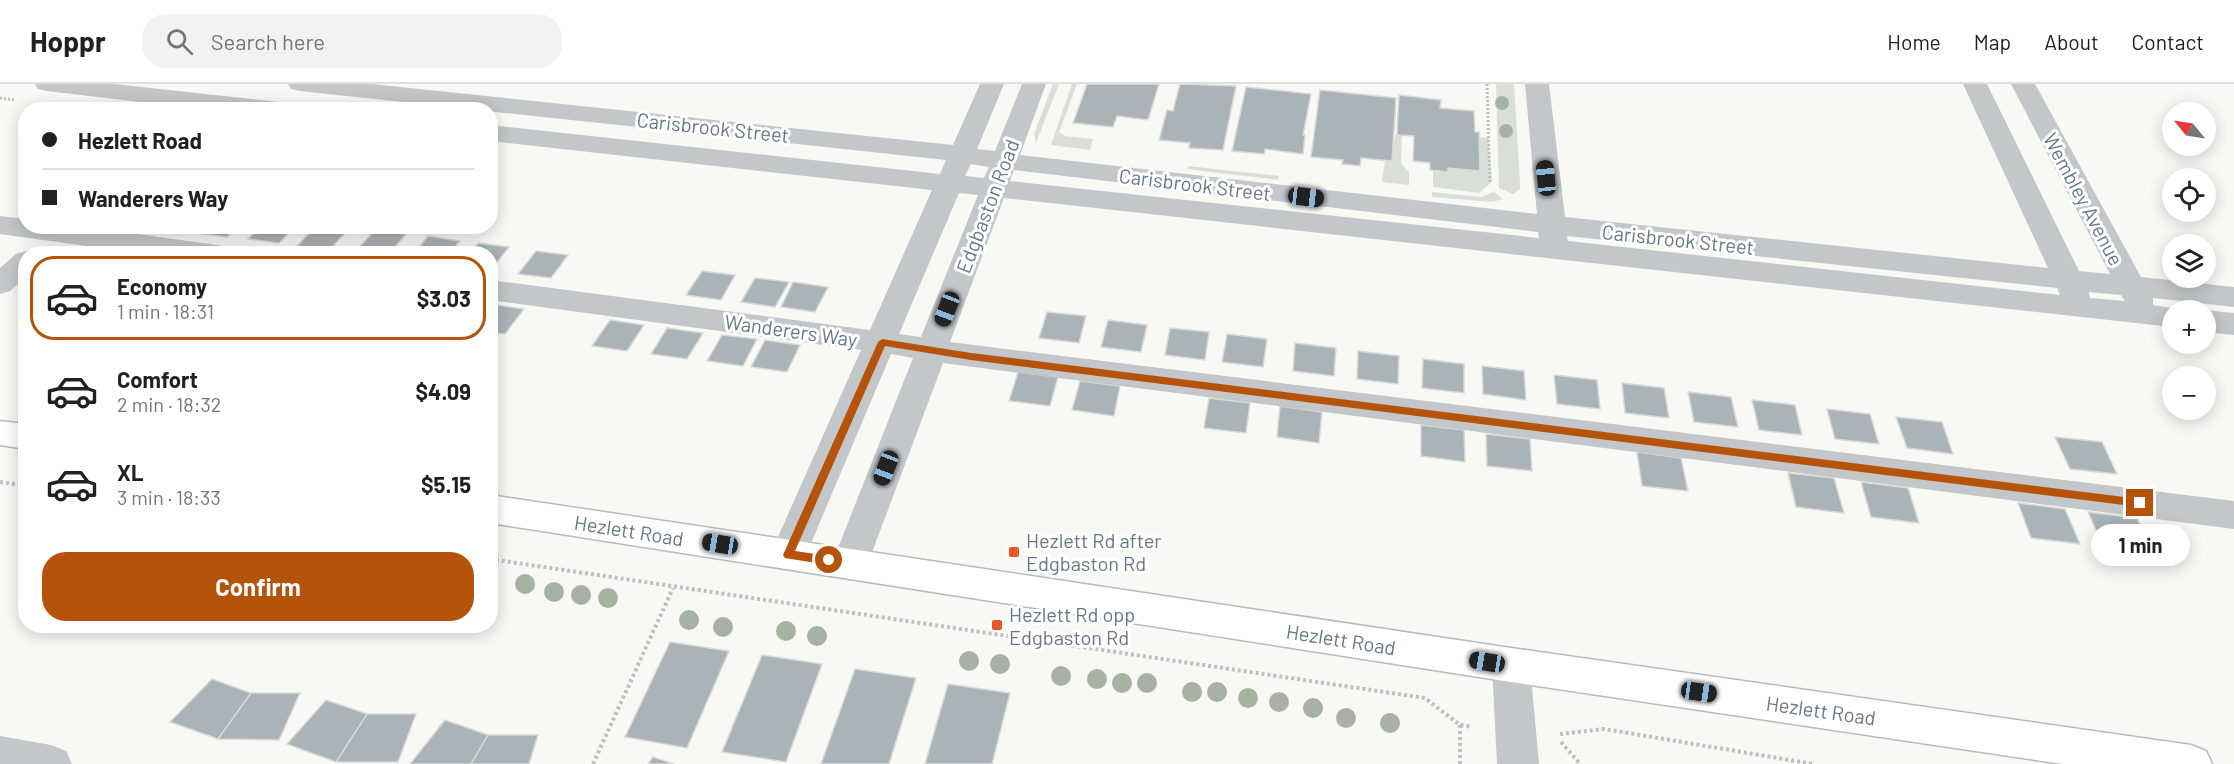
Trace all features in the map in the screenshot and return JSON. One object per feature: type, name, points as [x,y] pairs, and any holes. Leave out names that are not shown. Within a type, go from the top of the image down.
[{"type":"main road","points":[[0,433],[18,435]]},
{"type":"main road","name":"Hezlett Road","points":[[498,510],[1511,665],[2191,764]]},
{"type":"street","points":[[47,84],[174,97],[195,102]]},
{"type":"street","points":[[217,102],[238,84]]},
{"type":"street","name":"Carisbrook Street","points":[[300,84],[470,102]]},
{"type":"street","name":"Edgbaston Road","points":[[788,555],[992,84]]},
{"type":"street","name":"Edgbaston Road","points":[[850,563],[1034,84]]},
{"type":"street","points":[[1537,84],[1553,238]]},
{"type":"street","points":[[1975,84],[2082,308]]},
{"type":"street","name":"Wembley Avenue","points":[[2023,84],[2131,285],[2159,316]]},
{"type":"street","name":"Carisbrook Street","points":[[498,105],[962,154],[1553,238],[2082,308],[2159,316]]},
{"type":"street","name":"Carisbrook Street","points":[[498,134],[950,184],[1553,238],[2131,285],[2234,297]]},
{"type":"street","points":[[43,246],[56,234]]},
{"type":"street","points":[[87,234],[165,246]]},
{"type":"street","points":[[0,284],[18,268]]},
{"type":"street","name":"Wanderers Way","points":[[498,291],[932,350],[2234,515]]},
{"type":"street","points":[[2216,322],[2234,324]]},
{"type":"street","points":[[1511,665],[1530,744]]},
{"type":"street","points":[[0,755],[51,764]]},
{"type":"path","points":[[1487,84],[1490,195]]},
{"type":"path","points":[[0,482],[18,485]]},
{"type":"path","points":[[498,561],[1425,698],[1460,725],[1530,744],[1580,764]]},
{"type":"path","points":[[593,764],[673,588]]},
{"type":"path","points":[[1460,725],[1460,764]]},
{"type":"path","points":[[1530,744],[1604,729],[1814,764]]},
{"type":"shaded area","points":[[1053,84],[1059,84],[1036,143],[1034,134]]},
{"type":"shaded area","points":[[1072,84],[1077,84],[1059,132],[1065,136],[1093,139],[1090,150],[1051,145]]},
{"type":"shaded area","points":[[1496,84],[1514,84],[1520,189],[1513,194],[1499,188]]},
{"type":"shaded area","points":[[1395,135],[1402,135],[1401,163],[1409,172],[1409,185],[1382,182],[1385,161],[1392,161]]},
{"type":"shaded area","points":[[1479,137],[1488,138],[1492,182],[1479,193],[1433,187],[1433,171],[1448,172],[1448,168],[1480,171]]},
{"type":"shaded area","points":[[1188,166],[1279,176],[1278,180],[1187,169]]},
{"type":"shaded area","points":[[1432,192],[1481,197],[1494,192],[1503,199],[1492,202],[1432,197]]},
{"type":"building","points":[[1087,84],[1159,84],[1148,120],[1117,116],[1113,127],[1073,123]]},
{"type":"building","points":[[1180,84],[1236,86],[1223,150],[1189,148],[1190,143],[1159,140],[1167,110],[1173,111]]},
{"type":"building","points":[[1246,87],[1311,94],[1303,135],[1305,135],[1303,154],[1265,149],[1264,154],[1232,151]]},
{"type":"building","points":[[1320,90],[1396,98],[1392,161],[1361,158],[1360,166],[1342,164],[1343,160],[1311,157]]},
{"type":"building","points":[[1399,95],[1441,100],[1440,108],[1474,111],[1475,132],[1479,132],[1480,171],[1448,168],[1448,172],[1430,170],[1430,163],[1413,161],[1414,136],[1397,135]]},
{"type":"building","points":[[204,234],[230,234],[227,237]]},
{"type":"building","points":[[253,234],[287,234],[279,243],[248,239]]},
{"type":"building","points":[[308,234],[344,234],[333,246],[297,246]]},
{"type":"building","points":[[371,234],[406,234],[396,246],[360,246]]},
{"type":"building","points":[[428,236],[460,241],[456,246],[420,246]]},
{"type":"building","points":[[478,243],[509,247],[498,261],[498,246],[476,246]]},
{"type":"building","points":[[536,251],[568,255],[551,278],[518,274]]},
{"type":"building","points":[[702,271],[735,275],[721,300],[686,295]]},
{"type":"building","points":[[755,278],[789,282],[775,307],[741,302]]},
{"type":"building","points":[[793,282],[828,287],[815,312],[781,307]]},
{"type":"building","points":[[498,305],[524,309],[505,334],[498,333]]},
{"type":"building","points":[[1047,312],[1086,316],[1079,343],[1039,338]]},
{"type":"building","points":[[610,320],[644,325],[627,351],[592,346]]},
{"type":"building","points":[[1108,320],[1147,325],[1141,352],[1101,347]]},
{"type":"building","points":[[667,328],[703,333],[687,359],[651,354]]},
{"type":"building","points":[[1170,328],[1209,332],[1205,360],[1165,355]]},
{"type":"building","points":[[1227,334],[1267,339],[1263,367],[1222,362]]},
{"type":"building","points":[[722,335],[757,339],[743,366],[707,361]]},
{"type":"building","points":[[765,340],[800,345],[787,372],[751,367]]},
{"type":"building","points":[[1295,343],[1336,348],[1334,376],[1293,371]]},
{"type":"building","points":[[1358,351],[1399,356],[1398,384],[1357,379]]},
{"type":"building","points":[[1423,359],[1464,364],[1464,393],[1422,388]]},
{"type":"building","points":[[1482,366],[1524,371],[1526,400],[1483,394]]},
{"type":"building","points":[[1018,372],[1058,377],[1050,406],[1009,401]]},
{"type":"building","points":[[1554,375],[1597,380],[1600,409],[1557,404]]},
{"type":"building","points":[[1080,381],[1120,386],[1114,416],[1072,410]]},
{"type":"building","points":[[1622,383],[1664,388],[1669,418],[1625,413]]},
{"type":"building","points":[[1688,392],[1731,397],[1738,427],[1694,422]]},
{"type":"building","points":[[1209,398],[1250,403],[1246,433],[1204,428]]},
{"type":"building","points":[[1752,400],[1795,405],[1802,435],[1759,430]]},
{"type":"building","points":[[1280,406],[1322,412],[1319,443],[1277,437]]},
{"type":"building","points":[[1827,409],[1870,414],[1879,444],[1835,439]]},
{"type":"building","points":[[1896,417],[1942,422],[1953,454],[1907,448]]},
{"type":"building","points":[[1421,425],[1464,430],[1465,462],[1421,456]]},
{"type":"building","points":[[1486,434],[1530,439],[1532,471],[1487,466]]},
{"type":"building","points":[[2055,437],[2102,442],[2117,474],[2070,469]]},
{"type":"building","points":[[1637,452],[1681,458],[1688,491],[1642,486]]},
{"type":"building","points":[[1788,473],[1834,478],[1844,513],[1796,507]]},
{"type":"building","points":[[1861,482],[1908,488],[1919,523],[1871,517]]},
{"type":"building","points":[[2018,503],[2065,509],[2080,544],[2031,538]]},
{"type":"building","points":[[2088,512],[2137,518],[2154,554],[2104,548]]},
{"type":"building","points":[[670,642],[729,651],[687,748],[625,737]]},
{"type":"building","points":[[762,655],[822,664],[786,762],[722,752]]},
{"type":"building","points":[[855,669],[916,678],[889,764],[821,764]]},
{"type":"building","points":[[212,679],[251,693],[218,739],[170,722]]},
{"type":"building","points":[[948,684],[1010,693],[992,764],[925,764]]},
{"type":"building","points":[[251,693],[300,693],[279,740],[218,739]]},
{"type":"building","points":[[326,700],[367,714],[336,762],[287,744]]},
{"type":"building","points":[[367,714],[416,714],[398,762],[336,762]]},
{"type":"building","points":[[445,720],[488,735],[471,764],[410,764]]},
{"type":"building","points":[[488,735],[538,735],[529,764],[471,764]]},
{"type":"building","points":[[653,757],[674,764],[648,764]]},
{"type":"place","name":"Hezlett Rd after Edgbaston Rd","points":[[1014,552]]},
{"type":"place","name":"Hezlett Rd opp Edgbaston Rd","points":[[997,625]]},
{"type":"route","points":[[829,560],[788,555],[882,342],[971,356],[2140,503]]}]
